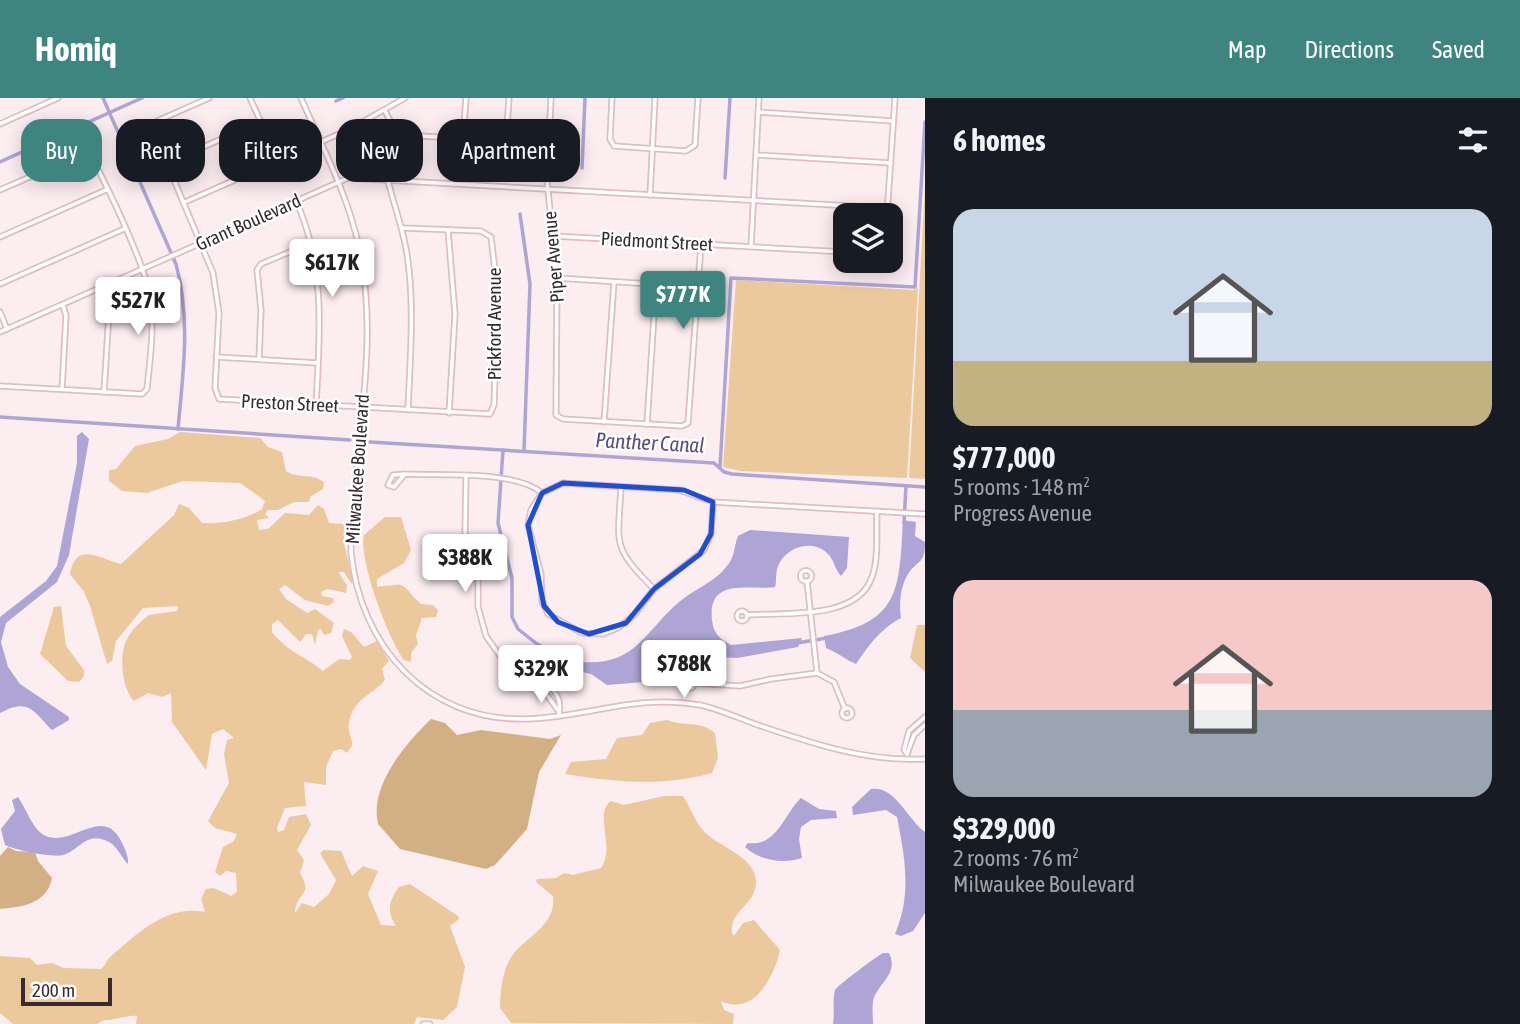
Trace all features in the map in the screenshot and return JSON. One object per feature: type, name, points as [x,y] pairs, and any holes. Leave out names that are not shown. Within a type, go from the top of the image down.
[{"type":"street","points":[[0,124],[58,98]]},
{"type":"street","points":[[165,119],[209,98]]},
{"type":"street","points":[[250,98],[260,119]]},
{"type":"street","name":"Milwaukee Boulevard","points":[[301,98],[310,119]]},
{"type":"street","points":[[322,141],[385,111],[405,98]]},
{"type":"street","points":[[464,119],[466,98]]},
{"type":"street","points":[[508,119],[509,98]]},
{"type":"street","name":"Piper Avenue","points":[[550,119],[551,98]]},
{"type":"street","points":[[612,98],[611,143],[617,147],[686,151],[693,148],[698,98]]},
{"type":"street","points":[[650,195],[655,98]]},
{"type":"street","points":[[751,247],[759,98]]},
{"type":"street","points":[[887,203],[895,98]]},
{"type":"street","points":[[385,111],[395,130],[402,135],[437,137]]},
{"type":"street","points":[[758,112],[893,121]]},
{"type":"street","name":"Milwaukee Boulevard","points":[[322,147],[356,234],[365,285],[362,408],[351,552],[359,600],[377,639],[409,676],[429,692],[460,708],[503,718],[559,714],[643,701],[671,701],[704,706],[832,750],[879,759],[925,759]]},
{"type":"street","points":[[0,190],[88,154],[95,164],[142,270],[151,307],[147,389],[142,394],[0,386]]},
{"type":"street","points":[[756,155],[891,163]]},
{"type":"street","points":[[176,182],[203,242],[217,295],[216,357],[318,363]]},
{"type":"street","points":[[185,202],[229,182]]},
{"type":"street","points":[[389,182],[402,228],[412,310],[408,410]]},
{"type":"street","name":"Grant Boulevard","points":[[423,182],[833,205]]},
{"type":"street","name":"Piper Avenue","points":[[547,182],[557,278],[556,415],[563,419],[604,422]]},
{"type":"street","name":"Grant Boulevard","points":[[0,332],[338,183]]},
{"type":"street","points":[[0,237],[106,190]]},
{"type":"street","points":[[296,201],[311,243],[320,297],[316,405]]},
{"type":"street","points":[[402,228],[448,230],[455,314],[449,413]]},
{"type":"street","points":[[0,284],[124,229]]},
{"type":"street","name":"Pickford Avenue","points":[[448,230],[489,234],[493,245],[498,306],[494,405],[490,414]]},
{"type":"street","name":"Piedmont Street","points":[[553,236],[833,251]]},
{"type":"street","points":[[259,359],[261,310],[257,270],[261,264],[311,243]]},
{"type":"street","points":[[614,282],[604,422],[682,426],[688,423],[701,244]]},
{"type":"street","points":[[557,278],[698,287]]},
{"type":"street","points":[[647,424],[656,284]]},
{"type":"street","points":[[102,287],[109,313],[104,392]]},
{"type":"street","points":[[62,390],[66,316],[63,305]]},
{"type":"street","points":[[0,312],[7,329]]},
{"type":"street","name":"Preston Street","points":[[216,357],[216,396],[224,400],[490,414]]},
{"type":"street","points":[[405,474],[394,487],[388,485],[393,475],[405,474],[466,477],[526,482],[542,493]]},
{"type":"street","points":[[466,477],[465,532],[478,581],[481,623],[499,657],[549,695],[559,714]]},
{"type":"street","points":[[713,502],[711,534],[704,550],[654,589],[631,618],[611,631],[593,634],[578,632],[550,617],[542,601],[541,574],[528,525],[531,510],[542,493],[563,483],[679,490],[713,502],[925,514]]},
{"type":"street","points":[[621,487],[620,549],[625,560],[654,589]]},
{"type":"street","points":[[747,615],[811,610],[848,603],[866,589],[874,570],[877,511]]},
{"type":"street","points":[[807,581],[817,673]]},
{"type":"street","points":[[694,683],[740,686],[771,678],[817,673],[834,682],[845,709]]},
{"type":"street","points":[[528,681],[541,681],[554,691],[560,705],[559,714]]},
{"type":"street","points":[[549,695],[554,691]]},
{"type":"street","points":[[907,757],[904,740],[916,723],[925,717]]},
{"type":"street","points":[[916,723],[920,728]]},
{"type":"street","points":[[907,757],[911,739],[925,724]]},
{"type":"street","points":[[423,1024],[430,1024]]},
{"type":"highlighted area","points":[[563,483],[684,490],[713,502],[711,534],[700,554],[654,589],[626,623],[589,634],[558,622],[544,606],[528,525],[542,493]]},
{"type":"shaded area","points":[[925,186],[925,479],[909,478]]},
{"type":"shaded area","points":[[736,280],[914,290],[918,288],[907,478],[741,471],[723,467]]},
{"type":"shaded area","points":[[82,432],[89,439],[69,555],[57,582],[6,623],[1,642],[8,667],[20,684],[69,717],[69,720],[52,730],[35,712],[24,707],[10,708],[0,713],[0,617],[46,581],[57,566],[77,463],[77,436]]},
{"type":"shaded area","points":[[180,432],[260,438],[268,447],[282,452],[286,471],[324,482],[323,489],[310,497],[309,502],[294,502],[278,510],[268,510],[265,514],[269,518],[257,520],[259,530],[268,529],[285,513],[309,515],[318,505],[324,509],[329,523],[344,524],[344,543],[352,584],[344,572],[338,572],[347,585],[346,593],[328,589],[321,592],[322,596],[333,598],[334,602],[328,606],[305,600],[285,585],[279,589],[286,599],[307,613],[315,609],[334,623],[331,633],[324,635],[321,629],[318,630],[315,645],[312,634],[306,634],[300,642],[278,620],[272,624],[272,632],[284,645],[323,671],[339,659],[350,660],[352,657],[342,636],[344,629],[351,632],[364,647],[377,641],[389,661],[382,669],[385,680],[354,708],[349,726],[352,746],[347,753],[341,749],[333,751],[326,767],[326,785],[304,782],[306,806],[285,808],[277,828],[278,832],[284,830],[289,817],[306,814],[311,825],[297,850],[304,860],[300,873],[305,890],[295,913],[302,903],[314,907],[329,894],[336,880],[320,853],[324,850],[341,851],[352,876],[363,866],[378,871],[368,894],[381,925],[396,926],[391,916],[391,902],[399,887],[410,884],[458,916],[459,919],[450,926],[465,967],[457,1007],[443,1020],[417,1017],[414,1024],[136,1024],[137,1016],[133,1016],[104,1020],[97,1024],[13,1024],[0,1013],[0,956],[30,958],[37,965],[52,963],[64,968],[101,969],[110,957],[153,923],[178,912],[205,912],[201,899],[206,889],[214,888],[231,896],[237,892],[236,873],[226,871],[220,876],[215,872],[223,847],[234,841],[237,834],[215,828],[208,821],[229,783],[224,754],[227,740],[234,738],[223,729],[212,734],[206,770],[172,722],[171,693],[162,697],[148,693],[134,701],[124,681],[124,647],[131,633],[149,615],[177,611],[178,606],[143,608],[116,641],[112,661],[107,664],[90,606],[84,592],[70,574],[73,564],[83,555],[90,554],[121,564],[174,515],[179,504],[189,508],[202,523],[234,520],[262,509],[265,501],[240,483],[183,481],[147,493],[122,491],[109,481],[109,470],[116,469],[135,446],[168,439]]},
{"type":"shaded area","points":[[385,517],[401,517],[411,550],[404,563],[377,579],[377,587],[403,586],[421,604],[433,605],[438,610],[436,617],[422,618],[416,635],[418,644],[411,653],[411,662],[404,660],[398,650],[376,599],[363,546],[364,535]]},
{"type":"shaded area","points":[[903,520],[916,522],[915,536],[925,542],[924,555],[903,584],[901,618],[881,632],[856,664],[826,648],[824,636],[868,622],[882,611],[891,599],[900,565]]},
{"type":"shaded area","points":[[750,530],[849,537],[847,568],[841,576],[827,553],[814,546],[799,547],[781,560],[775,587],[733,588],[716,597],[712,606],[713,625],[718,635],[727,643],[731,645],[802,638],[798,647],[737,658],[701,656],[692,668],[684,669],[673,681],[664,674],[656,681],[607,685],[591,674],[578,671],[581,662],[615,659],[638,645],[679,602],[722,572],[732,559],[738,536]]},
{"type":"shaded area","points":[[61,606],[66,646],[84,670],[84,676],[79,682],[68,681],[40,654],[54,607]]},
{"type":"shaded area","points":[[917,625],[925,625],[925,672],[910,658]]},
{"type":"shaded area","points":[[431,719],[445,723],[457,735],[481,730],[550,739],[561,735],[539,772],[527,829],[495,865],[486,869],[400,849],[378,824],[379,795],[384,780],[411,740]]},
{"type":"shaded area","points":[[667,720],[704,726],[715,733],[718,758],[712,773],[657,782],[565,774],[571,762],[606,759],[617,738],[642,735],[650,723]]},
{"type":"shaded area","points":[[871,789],[879,789],[894,797],[925,832],[925,913],[913,931],[901,936],[895,934],[904,905],[905,876],[897,817],[886,810],[853,815],[852,807]]},
{"type":"shaded area","points":[[664,796],[683,796],[702,829],[742,857],[754,872],[755,889],[735,919],[732,933],[734,936],[743,923],[754,920],[780,950],[773,972],[761,992],[743,1004],[733,1005],[721,1001],[724,1010],[734,1014],[733,1024],[511,1023],[500,1008],[506,968],[513,954],[543,925],[553,907],[553,896],[536,882],[537,879],[556,878],[564,873],[573,875],[601,868],[606,850],[604,814],[611,801],[624,805]]},
{"type":"shaded area","points":[[18,797],[34,824],[46,836],[66,836],[95,826],[113,830],[125,848],[128,864],[114,845],[94,838],[69,853],[58,856],[5,845],[1,829],[15,811],[12,800]]},
{"type":"shaded area","points":[[801,798],[819,809],[836,811],[837,818],[811,820],[801,827],[799,839],[802,858],[772,860],[745,847],[748,843],[758,843],[773,835]]},
{"type":"shaded area","points":[[8,847],[16,851],[35,852],[38,861],[52,878],[45,894],[39,899],[25,905],[0,909],[0,856]]},
{"type":"shaded area","points":[[883,953],[889,953],[892,965],[874,998],[873,1024],[833,1024],[835,990]]},
{"type":"waterway","points":[[103,98],[176,264],[181,285],[185,326],[178,429]]},
{"type":"waterway","points":[[0,162],[142,98]]},
{"type":"waterway","points":[[336,101],[343,98]]},
{"type":"waterway","points":[[582,168],[585,98]]},
{"type":"waterway","points":[[725,178],[730,98]]},
{"type":"waterway","points":[[720,467],[731,278],[915,287],[925,122]]},
{"type":"waterway","points":[[520,214],[530,284],[524,451]]},
{"type":"waterway","name":"Panther Canal","points":[[0,417],[350,440]]},
{"type":"waterway","name":"Panther Canal","points":[[370,442],[714,463],[724,472],[732,474],[925,487]]},
{"type":"waterway","points":[[503,450],[498,523],[512,578],[512,617],[518,629],[537,644],[581,667]]},
{"type":"waterway","points":[[904,523],[906,486]]},
{"type":"waterway","points":[[797,643],[827,638]]}]
